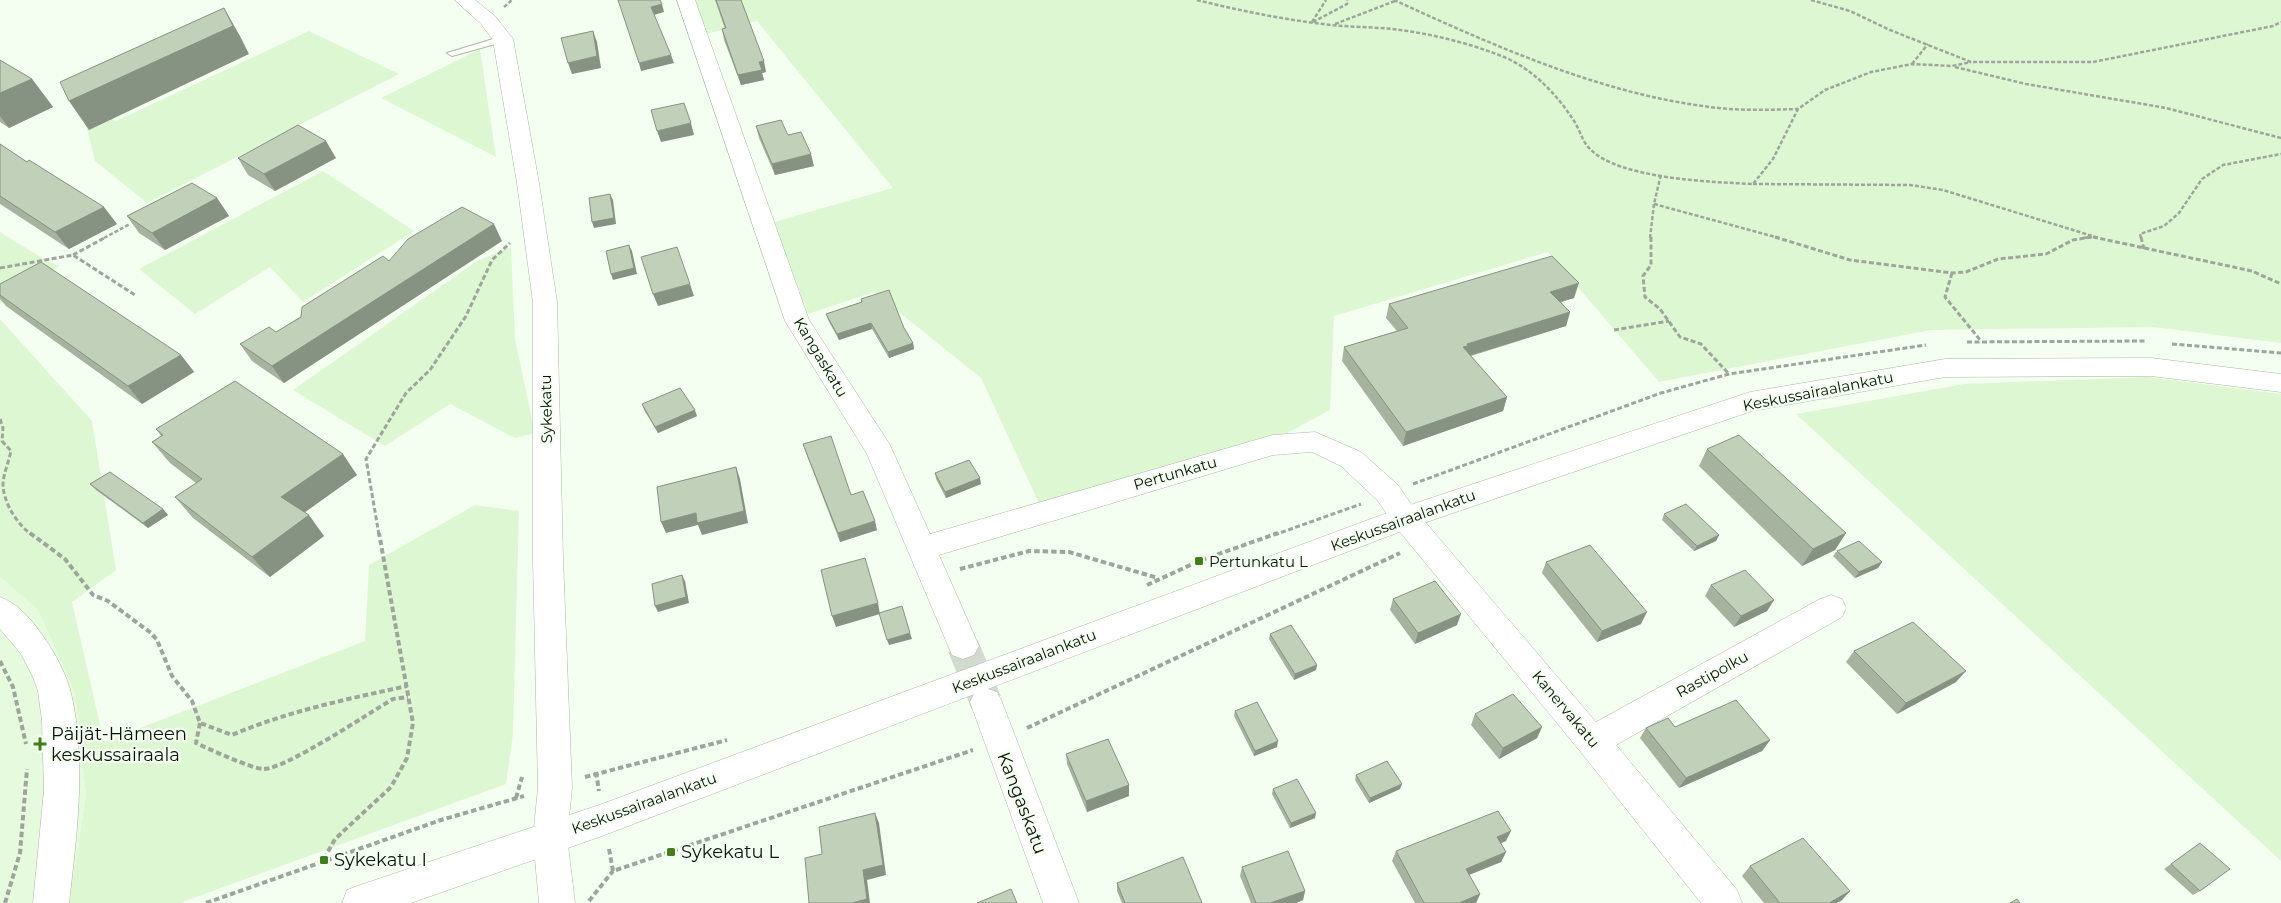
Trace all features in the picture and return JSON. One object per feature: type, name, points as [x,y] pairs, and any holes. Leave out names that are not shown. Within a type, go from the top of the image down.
[{"type":"street","name":"Sykekatu","points":[[464,0],[488,20],[503,39],[528,183],[545,302],[548,559],[555,788],[550,837],[557,903]]},
{"type":"street","name":"Kangaskatu","points":[[686,0],[797,321],[880,452],[963,646]]},
{"type":"street","name":"Keskussairaalankatu","points":[[360,903],[602,820],[1405,518],[1750,402],[1945,368],[2151,367],[2281,383]]},
{"type":"street","name":"Pertunkatu","points":[[922,548],[1273,445],[1315,442],[1352,459],[1388,493],[1405,518]]},
{"type":"street","name":"Kanervakatu","points":[[1405,518],[1592,741],[1724,903]]},
{"type":"street","name":"Rastipolku","points":[[1592,741],[1832,608]]},
{"type":"street","points":[[0,610],[8,616],[38,655],[53,688],[62,752],[62,815],[51,903]]},
{"type":"street","name":"Kangaskatu","points":[[986,702],[1060,903]]},
{"type":"lane","points":[[452,53],[503,39]]},
{"type":"path","points":[[1197,0],[1244,12],[1332,25],[1402,31],[1450,40],[1509,59],[1531,73],[1551,91],[1573,120],[1590,149],[1600,158],[1622,167],[1705,181],[1753,184],[1910,185],[1943,190],[2092,237],[2252,271],[2281,284]]},
{"type":"path","points":[[1312,22],[1326,0]]},
{"type":"path","points":[[1312,22],[1347,4],[1347,0]]},
{"type":"path","points":[[1332,25],[1395,0],[1459,31],[1588,79],[1689,104],[1758,110],[1798,109]]},
{"type":"path","points":[[1811,0],[1850,11],[1890,30],[1971,62]]},
{"type":"path","points":[[1952,66],[1971,62],[2093,62],[2273,26],[2281,22]]},
{"type":"path","points":[[1912,64],[1928,44]]},
{"type":"path","points":[[1753,184],[1774,159],[1798,109],[1825,90],[1871,72],[1912,64],[1952,66],[2026,84],[2166,108],[2281,138]]},
{"type":"path","points":[[2144,249],[2140,234],[2164,226],[2179,214],[2202,179],[2223,165],[2281,154]]},
{"type":"path","points":[[1661,174],[1654,204],[1650,242],[1651,265],[1643,276],[1645,297],[1660,309],[1680,337],[1701,344],[1729,374]]},
{"type":"path","points":[[1654,204],[1755,231],[1850,260],[1952,274],[1966,272],[1998,259],[2046,254],[2073,240],[2092,237]]},
{"type":"path","points":[[0,268],[73,255],[130,224]]},
{"type":"path","points":[[324,860],[335,839],[391,787],[407,758],[413,722],[366,459],[406,393],[430,370],[466,316],[492,260],[512,241]]},
{"type":"path","points":[[73,255],[135,296]]},
{"type":"path","points":[[1952,274],[1945,296],[1980,341]]},
{"type":"path","points":[[1614,330],[1669,322]]},
{"type":"path","points":[[0,419],[3,428],[2,441],[11,451],[3,485],[7,502],[20,526],[65,559],[93,595],[108,601],[151,633],[157,640],[172,676],[192,701],[200,723],[196,743],[218,754],[264,770],[287,762],[394,699],[408,697]]},
{"type":"path","points":[[934,576],[1029,551],[1069,552],[1158,578]]},
{"type":"path","points":[[0,662],[13,686],[28,753]]},
{"type":"path","points":[[200,723],[232,735],[262,722],[326,704],[406,686]]},
{"type":"path","points":[[5,903],[20,853],[28,762]]},
{"type":"path","points":[[587,903],[613,871]]},
{"type":"shaded area","points":[[694,0],[2281,0],[2281,343],[2154,327],[1931,330],[1659,382],[1548,252],[1334,316],[1330,410],[1280,437],[1039,503],[981,378],[874,292],[808,314],[774,222],[893,188],[757,21],[706,34]]},
{"type":"shaded area","points":[[309,31],[399,74],[147,203],[95,161],[83,113],[99,107],[116,121]]},
{"type":"shaded area","points":[[480,49],[496,157],[381,98]]},
{"type":"shaded area","points":[[323,171],[414,231],[303,302],[270,267],[195,314],[139,269]]},
{"type":"shaded area","points":[[0,232],[49,262],[60,266],[0,303]]},
{"type":"shaded area","points":[[511,247],[515,339],[535,433],[515,438],[450,404],[385,446],[293,390],[477,261]]},
{"type":"shaded area","points":[[0,319],[92,421],[116,570],[72,602],[104,742],[365,641],[369,565],[475,505],[519,511],[513,734],[506,784],[180,903],[69,903],[86,796],[75,693],[38,610],[0,577]]},
{"type":"shaded area","points":[[2148,377],[2281,394],[2281,861],[1796,414],[1964,384]]},
{"type":"shaded area","name":"Päijät-Hämeen keskussairaala","points":[[0,577],[38,610],[75,693],[86,796],[69,903],[0,903]]},
{"type":"building","points":[[618,0],[660,0],[662,4],[651,7],[671,55],[639,63]]},
{"type":"building","points":[[716,0],[741,0],[764,61],[759,62],[762,70],[738,75],[722,29],[726,28]]},
{"type":"building","points":[[224,8],[233,26],[69,101],[60,82]]},
{"type":"building","points":[[593,31],[597,56],[568,63],[561,38]]},
{"type":"building","points":[[0,60],[32,79],[0,93]]},
{"type":"building","points":[[684,103],[691,123],[657,131],[651,110]]},
{"type":"building","points":[[781,120],[788,135],[801,132],[811,154],[772,164],[756,126]]},
{"type":"building","points":[[298,125],[326,141],[264,174],[238,158]]},
{"type":"building","points":[[0,144],[104,207],[55,232],[0,196]]},
{"type":"building","points":[[192,183],[217,198],[152,233],[127,216]]},
{"type":"building","points":[[610,194],[614,218],[592,222],[589,198]]},
{"type":"building","points":[[462,207],[494,224],[272,366],[240,344],[269,327],[276,332],[301,317],[302,307],[383,256],[389,261],[408,239]]},
{"type":"building","points":[[629,245],[634,268],[611,274],[606,251]]},
{"type":"building","points":[[677,247],[690,284],[653,294],[641,257]]},
{"type":"building","points":[[1552,256],[1579,283],[1550,292],[1570,312],[1467,344],[1468,346],[1463,347],[1507,397],[1406,432],[1344,347],[1408,328],[1389,304]]},
{"type":"building","points":[[41,262],[181,355],[128,386],[0,295],[0,284]]},
{"type":"building","points":[[889,290],[904,328],[913,343],[888,352],[871,323],[837,334],[826,314],[862,302],[861,299]]},
{"type":"building","points":[[235,381],[343,454],[281,497],[309,515],[252,557],[175,497],[202,479],[152,442],[163,435],[156,429]]},
{"type":"building","points":[[680,388],[695,410],[655,427],[642,404]]},
{"type":"building","points":[[1739,435],[1846,533],[1813,549],[1707,449]]},
{"type":"building","points":[[831,436],[851,495],[863,491],[875,521],[838,533],[803,444]]},
{"type":"building","points":[[969,460],[980,478],[945,492],[935,473]]},
{"type":"building","points":[[736,467],[744,511],[697,523],[696,513],[661,522],[657,487]]},
{"type":"building","points":[[110,472],[163,509],[143,523],[90,484]]},
{"type":"building","points":[[1686,504],[1719,535],[1697,546],[1664,514]]},
{"type":"building","points":[[1859,541],[1882,562],[1859,572],[1837,551]]},
{"type":"building","points":[[1590,545],[1647,612],[1602,631],[1546,562]]},
{"type":"building","points":[[865,558],[878,603],[832,616],[821,570]]},
{"type":"building","points":[[1745,570],[1774,600],[1741,616],[1711,585]]},
{"type":"building","points":[[682,575],[686,597],[655,606],[652,584]]},
{"type":"building","points":[[1435,581],[1461,614],[1418,633],[1393,599]]},
{"type":"building","points":[[902,606],[910,633],[887,640],[879,613]]},
{"type":"building","points":[[1913,622],[1966,671],[1906,703],[1854,651]]},
{"type":"building","points":[[1291,625],[1317,665],[1295,674],[1270,634]]},
{"type":"building","points":[[1513,694],[1542,727],[1503,748],[1475,714]]},
{"type":"building","points":[[1736,700],[1770,740],[1686,778],[1646,728],[1668,718],[1675,727]]},
{"type":"building","points":[[1257,702],[1278,741],[1255,751],[1235,711]]},
{"type":"building","points":[[1108,739],[1129,785],[1086,801],[1066,754]]},
{"type":"building","points":[[1387,761],[1402,784],[1370,798],[1356,775]]},
{"type":"building","points":[[1297,779],[1316,813],[1291,823],[1273,789]]},
{"type":"building","points":[[1498,811],[1511,831],[1497,837],[1506,852],[1466,869],[1480,894],[1459,903],[1424,903],[1396,851]]},
{"type":"building","points":[[875,813],[883,865],[863,870],[867,899],[852,903],[809,903],[805,858],[822,854],[819,827]]},
{"type":"building","points":[[1803,838],[1850,891],[1829,903],[1780,903],[1750,866]]},
{"type":"building","points":[[2200,843],[2230,869],[2200,891],[2171,864]]},
{"type":"building","points":[[1288,851],[1305,891],[1270,903],[1256,903],[1242,867]]},
{"type":"building","points":[[1183,857],[1202,903],[1125,903],[1117,883]]},
{"type":"building","points":[[1011,889],[1017,903],[977,903]]},
{"type":"building","points":[[2017,899],[2020,903],[2010,903]]},
{"type":"tunnel","points":[[963,646],[986,702]]},
{"type":"place","name":"Pertunkatu L","points":[[1199,561]]},
{"type":"place","name":"Päijät-Hämeen keskussairaala","points":[[40,744]]},
{"type":"place","name":"Sykekatu L","points":[[671,852]]},
{"type":"place","name":"Sykekatu I","points":[[324,860]]}]
